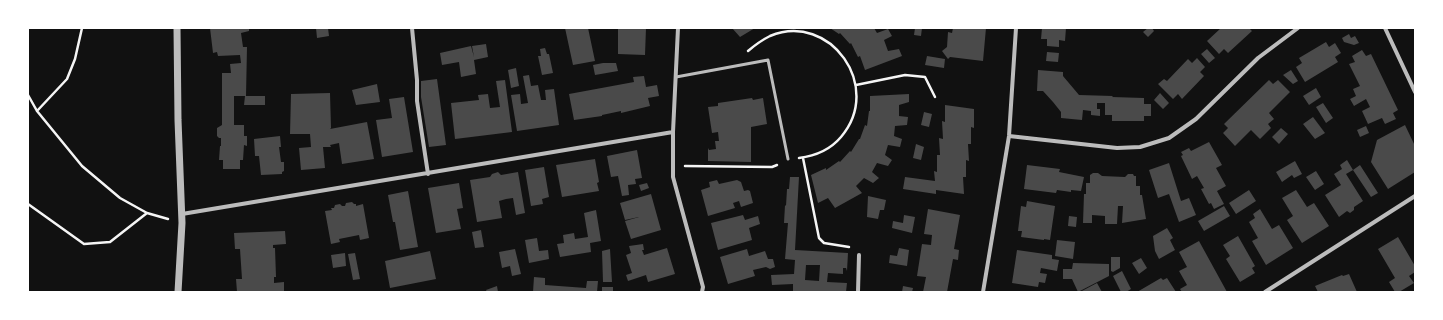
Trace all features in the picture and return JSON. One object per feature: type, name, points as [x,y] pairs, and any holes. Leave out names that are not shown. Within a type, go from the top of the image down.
[{"type":"street","points":[[177,28],[182,214],[178,292]]},
{"type":"street","points":[[412,28],[417,80],[417,101],[428,174]]},
{"type":"street","points":[[678,28],[673,132],[673,177],[702,287],[702,292]]},
{"type":"street","points":[[983,292],[1008,136],[1016,28]]},
{"type":"street","points":[[1008,136],[1118,148],[1140,147],[1169,138],[1196,119],[1258,58],[1298,28]]},
{"type":"street","points":[[1385,28],[1415,92]]},
{"type":"street","points":[[182,214],[673,132]]},
{"type":"street","points":[[1265,292],[1415,196]]},
{"type":"street","points":[[858,292],[859,255]]},
{"type":"lane","points":[[676,77],[768,60],[788,159]]},
{"type":"path","points":[[37,111],[67,78],[75,59],[82,28]]},
{"type":"path","points":[[673,166],[772,167],[788,159],[810,157],[824,151],[836,142],[846,131],[853,118],[856,103],[856,85],[847,61],[826,41],[806,33],[785,32],[771,36],[758,42],[747,52],[748,64]]},
{"type":"path","points":[[856,85],[905,75],[925,77],[935,97]]},
{"type":"path","points":[[28,95],[37,111],[82,166],[120,198],[147,213],[182,223]]},
{"type":"path","points":[[803,158],[819,238],[824,243],[852,248],[859,255]]},
{"type":"path","points":[[28,204],[84,244],[110,242],[147,213]]},
{"type":"building","points":[[210,28],[249,28],[249,31],[241,33],[243,47],[247,47],[246,96],[265,96],[265,105],[244,105],[245,96],[234,96],[234,125],[244,125],[244,136],[247,136],[247,146],[244,145],[243,160],[240,160],[240,169],[223,169],[223,160],[219,160],[221,138],[217,136],[217,128],[222,125],[222,73],[231,73],[230,64],[241,63],[240,55],[218,56],[217,52],[213,53]]},
{"type":"building","points":[[316,28],[328,28],[329,36],[317,38]]},
{"type":"building","points":[[565,28],[588,28],[595,61],[573,65]]},
{"type":"building","points":[[618,28],[646,28],[645,55],[618,54]]},
{"type":"building","points":[[732,28],[755,28],[740,37]]},
{"type":"building","points":[[830,28],[874,28],[877,33],[888,29],[892,36],[884,40],[888,51],[899,49],[902,56],[865,70],[860,56],[858,57],[851,43],[850,44],[840,33],[839,34]]},
{"type":"building","points":[[915,28],[922,28],[921,36],[914,35]]},
{"type":"building","points":[[953,28],[986,28],[983,61],[950,57],[948,59],[942,51],[947,47],[948,32],[952,33]]},
{"type":"building","points":[[1042,28],[1066,28],[1065,41],[1059,40],[1059,47],[1047,46],[1047,39],[1041,39]]},
{"type":"building","points":[[1148,28],[1152,28],[1154,31],[1148,37],[1143,32]]},
{"type":"building","points":[[1221,28],[1249,28],[1252,31],[1228,53],[1224,49],[1219,54],[1207,41]]},
{"type":"building","points":[[1349,34],[1351,38],[1355,36],[1359,43],[1354,45],[1344,42],[1342,38]]},
{"type":"building","points":[[1326,42],[1329,47],[1335,43],[1341,53],[1335,57],[1338,62],[1305,82],[1296,67],[1302,63],[1299,58]]},
{"type":"building","points":[[486,44],[488,57],[474,60],[476,74],[461,77],[459,62],[442,65],[440,53],[471,46],[474,57],[472,46]]},
{"type":"building","points":[[545,48],[547,54],[549,54],[553,73],[542,75],[538,56],[541,56],[540,49]]},
{"type":"building","points":[[1207,49],[1215,58],[1209,63],[1201,54]]},
{"type":"building","points":[[1362,50],[1366,56],[1371,54],[1398,110],[1393,113],[1396,119],[1385,124],[1382,118],[1368,124],[1362,111],[1370,107],[1366,99],[1354,106],[1350,99],[1356,96],[1353,89],[1360,86],[1349,64],[1355,62],[1352,56]]},
{"type":"building","points":[[1047,52],[1059,53],[1058,62],[1046,61]]},
{"type":"building","points":[[927,56],[945,59],[944,68],[925,65]]},
{"type":"building","points":[[1197,58],[1205,67],[1200,72],[1204,76],[1182,99],[1178,94],[1173,99],[1158,84],[1164,79],[1167,81],[1188,59],[1192,63]]},
{"type":"building","points":[[616,63],[618,71],[595,75],[593,65]]},
{"type":"building","points":[[516,68],[519,86],[511,88],[508,70]]},
{"type":"building","points":[[1038,70],[1063,72],[1063,76],[1079,95],[1144,98],[1144,104],[1151,104],[1151,116],[1144,116],[1144,121],[1112,121],[1112,115],[1105,115],[1105,103],[1097,103],[1097,109],[1100,109],[1100,116],[1091,115],[1091,111],[1083,110],[1082,120],[1061,118],[1061,112],[1053,102],[1043,91],[1037,91]]},
{"type":"building","points":[[1291,70],[1298,81],[1293,84],[1283,75]]},
{"type":"building","points":[[529,75],[531,86],[538,85],[541,100],[546,100],[545,90],[554,89],[559,125],[517,131],[511,95],[520,94],[521,104],[528,103],[523,76]]},
{"type":"building","points":[[644,76],[646,87],[657,85],[659,96],[648,98],[650,106],[621,113],[621,111],[602,116],[574,120],[569,94],[634,82],[633,77]]},
{"type":"building","points":[[437,79],[446,145],[429,147],[421,97],[421,81]]},
{"type":"building","points":[[505,80],[512,132],[455,139],[451,103],[479,100],[478,95],[488,94],[490,108],[500,107],[496,81]]},
{"type":"building","points":[[1269,80],[1273,84],[1278,80],[1290,92],[1269,113],[1274,119],[1268,124],[1271,128],[1260,139],[1251,130],[1235,146],[1223,133],[1228,128],[1224,124]]},
{"type":"building","points":[[377,84],[380,102],[356,105],[352,90]]},
{"type":"building","points":[[1316,88],[1321,97],[1309,105],[1303,96]]},
{"type":"building","points":[[330,93],[330,129],[367,122],[374,159],[342,164],[339,143],[330,145],[331,147],[323,147],[325,168],[301,170],[299,148],[311,147],[310,134],[290,134],[291,94]]},
{"type":"building","points":[[1160,93],[1169,103],[1163,109],[1154,100]]},
{"type":"building","points":[[909,94],[909,102],[899,105],[899,116],[908,117],[907,125],[895,126],[894,136],[902,139],[900,147],[888,145],[885,155],[892,160],[888,166],[877,163],[872,172],[879,178],[873,183],[864,178],[856,186],[862,193],[835,208],[828,198],[818,203],[811,175],[826,168],[826,170],[839,161],[840,162],[850,151],[851,152],[860,139],[865,125],[867,126],[870,111],[870,96]]},
{"type":"building","points":[[404,97],[413,152],[382,157],[376,120],[392,118],[389,99]]},
{"type":"building","points":[[752,98],[753,100],[763,98],[767,124],[751,127],[751,162],[708,161],[708,148],[709,150],[716,149],[715,141],[719,141],[718,132],[712,133],[708,107],[718,106],[718,103]]},
{"type":"building","points":[[1323,103],[1333,118],[1326,123],[1316,107]]},
{"type":"building","points":[[945,105],[974,109],[974,128],[971,127],[971,144],[968,144],[969,161],[966,160],[966,177],[963,177],[964,194],[936,190],[936,194],[903,189],[905,177],[935,181],[934,171],[937,172],[937,155],[940,155],[939,138],[943,139],[942,121],[945,122]]},
{"type":"building","points":[[924,112],[932,114],[929,127],[921,125]]},
{"type":"building","points":[[1313,117],[1325,133],[1315,139],[1303,124]]},
{"type":"building","points":[[1405,125],[1415,146],[1415,172],[1388,189],[1371,162],[1377,140]]},
{"type":"building","points":[[1366,126],[1369,133],[1360,137],[1357,130]]},
{"type":"building","points":[[1281,128],[1288,134],[1279,144],[1272,137]]},
{"type":"building","points":[[280,136],[281,147],[279,147],[281,162],[284,162],[284,171],[282,174],[261,175],[259,156],[255,156],[254,139]]},
{"type":"building","points":[[1209,142],[1222,165],[1216,168],[1226,186],[1217,191],[1224,204],[1214,209],[1211,203],[1209,204],[1201,189],[1204,188],[1197,176],[1192,179],[1181,156],[1183,155],[1181,152],[1189,148],[1191,151]]},
{"type":"building","points":[[916,144],[924,147],[921,160],[913,158]]},
{"type":"building","points":[[637,150],[642,178],[635,179],[636,184],[628,185],[629,195],[622,196],[618,176],[611,177],[607,156]]},
{"type":"building","points":[[595,159],[599,191],[562,197],[556,165]]},
{"type":"building","points":[[1347,160],[1353,170],[1346,174],[1363,201],[1354,207],[1354,210],[1350,213],[1347,211],[1339,217],[1325,195],[1341,185],[1334,174],[1342,169],[1340,165]]},
{"type":"building","points":[[1295,161],[1302,174],[1294,178],[1292,175],[1282,182],[1276,172]]},
{"type":"building","points":[[1169,163],[1181,201],[1189,198],[1196,215],[1179,222],[1169,194],[1158,198],[1149,170]]},
{"type":"building","points":[[1027,165],[1060,169],[1059,172],[1084,177],[1081,191],[1071,190],[1071,192],[1057,190],[1056,193],[1024,189]]},
{"type":"building","points":[[1360,165],[1378,193],[1371,197],[1353,170]]},
{"type":"building","points":[[544,167],[549,197],[542,199],[543,204],[531,206],[525,170]]},
{"type":"building","points":[[1316,171],[1324,184],[1315,190],[1306,177]]},
{"type":"building","points":[[498,172],[501,175],[518,172],[525,213],[516,215],[513,198],[506,199],[499,201],[502,218],[477,222],[470,180],[490,177],[492,174]]},
{"type":"building","points":[[1093,173],[1098,173],[1102,176],[1125,177],[1128,174],[1133,174],[1136,176],[1136,186],[1140,186],[1140,195],[1142,195],[1146,219],[1122,223],[1123,206],[1118,206],[1117,224],[1105,224],[1105,216],[1092,215],[1092,223],[1083,223],[1086,183],[1090,183],[1090,175]]},
{"type":"building","points":[[790,177],[799,177],[795,250],[848,253],[847,271],[846,268],[843,268],[843,274],[828,273],[827,282],[847,283],[846,292],[793,292],[793,284],[772,285],[771,275],[794,274],[795,260],[785,259],[788,223],[784,223],[785,205],[786,206],[787,189],[789,189]],"holes":[[[806,265],[820,265],[819,281],[805,280]]]},
{"type":"building","points":[[717,180],[719,184],[737,180],[741,182],[744,191],[750,191],[753,203],[741,207],[739,201],[733,203],[735,208],[708,216],[701,190],[710,187],[709,182]]},
{"type":"building","points":[[459,183],[463,208],[457,209],[461,229],[436,233],[428,188]]},
{"type":"building","points":[[647,183],[649,188],[641,191],[639,185]]},
{"type":"building","points":[[1249,190],[1256,201],[1236,214],[1229,203]]},
{"type":"building","points":[[1296,190],[1307,207],[1314,203],[1329,226],[1302,243],[1287,220],[1293,216],[1282,198]]},
{"type":"building","points":[[408,191],[418,247],[400,250],[388,195]]},
{"type":"building","points":[[651,194],[661,230],[631,239],[625,221],[639,217],[625,220],[620,203]]},
{"type":"building","points":[[868,196],[886,200],[884,210],[880,210],[878,219],[867,217]]},
{"type":"building","points":[[1027,201],[1055,206],[1050,240],[1021,237],[1022,231],[1018,231],[1021,206],[1026,207]]},
{"type":"building","points":[[352,202],[356,204],[356,206],[363,204],[369,238],[360,240],[359,235],[339,239],[340,242],[331,244],[325,211],[332,210],[331,208],[334,208],[335,205],[340,204],[345,206],[346,203]]},
{"type":"building","points":[[1224,206],[1230,216],[1204,231],[1198,221]]},
{"type":"building","points":[[928,209],[960,215],[954,249],[959,250],[958,260],[953,259],[947,292],[923,292],[926,277],[917,276],[922,244],[931,245],[932,235],[924,234]]},
{"type":"building","points":[[1260,209],[1272,229],[1279,225],[1293,248],[1266,265],[1252,241],[1258,238],[1249,222],[1255,218],[1253,214]]},
{"type":"building","points":[[596,210],[601,241],[590,243],[591,252],[560,257],[557,244],[564,243],[563,235],[574,233],[575,239],[588,237],[584,213]]},
{"type":"building","points":[[743,215],[745,220],[758,216],[760,224],[749,228],[752,240],[718,250],[711,223]]},
{"type":"building","points":[[904,215],[915,217],[912,233],[892,228],[893,221],[903,223]]},
{"type":"building","points":[[1069,216],[1077,217],[1076,227],[1068,226]]},
{"type":"building","points":[[1167,228],[1173,238],[1170,240],[1175,250],[1159,259],[1155,251],[1153,236]]},
{"type":"building","points":[[481,230],[484,247],[475,248],[472,232]]},
{"type":"building","points":[[285,231],[286,244],[273,245],[273,248],[275,248],[276,277],[274,277],[274,283],[284,282],[284,292],[237,292],[236,279],[242,279],[240,249],[235,249],[234,233]]},
{"type":"building","points":[[1238,236],[1255,266],[1252,268],[1255,273],[1240,282],[1226,259],[1230,256],[1223,245]]},
{"type":"building","points":[[1398,237],[1415,266],[1415,272],[1409,276],[1414,283],[1399,292],[1395,292],[1389,282],[1395,278],[1378,249]]},
{"type":"building","points":[[537,238],[539,251],[548,250],[549,259],[529,263],[525,240]]},
{"type":"building","points":[[1057,240],[1075,242],[1073,259],[1055,256]]},
{"type":"building","points":[[1199,241],[1227,292],[1182,292],[1180,289],[1187,285],[1179,271],[1187,267],[1179,252]]},
{"type":"building","points":[[643,244],[644,250],[642,250],[644,255],[667,248],[675,274],[648,282],[646,275],[628,281],[626,275],[632,273],[626,255],[631,253],[629,246]]},
{"type":"building","points":[[899,248],[909,250],[907,266],[889,263],[890,255],[897,256]]},
{"type":"building","points":[[515,249],[521,274],[512,276],[510,266],[502,268],[499,252]]},
{"type":"building","points":[[610,249],[612,282],[603,282],[602,251]]},
{"type":"building","points":[[747,249],[749,256],[765,251],[768,259],[773,259],[775,267],[770,269],[766,267],[753,270],[755,276],[728,284],[720,257]]},
{"type":"building","points":[[1017,250],[1052,255],[1052,259],[1059,260],[1057,271],[1041,268],[1040,273],[1047,274],[1045,283],[1039,282],[1038,287],[1012,283]]},
{"type":"building","points":[[430,251],[436,279],[390,288],[385,261]]},
{"type":"building","points":[[345,253],[346,266],[333,268],[331,255]]},
{"type":"building","points":[[355,253],[360,279],[353,280],[348,254]]},
{"type":"building","points":[[1111,257],[1120,257],[1120,268],[1113,272],[1111,271]]},
{"type":"building","points":[[1141,258],[1147,268],[1139,274],[1132,263]]},
{"type":"building","points":[[1073,263],[1109,264],[1109,276],[1078,292],[1072,279],[1063,279],[1063,269],[1072,269]]},
{"type":"building","points":[[1122,271],[1131,289],[1126,292],[1121,292],[1113,276]]},
{"type":"building","points":[[1349,274],[1357,292],[1318,292],[1315,286],[1342,275]]},
{"type":"building","points":[[534,277],[545,278],[545,285],[586,288],[587,281],[598,281],[597,292],[533,292]]},
{"type":"building","points":[[1161,278],[1163,280],[1167,278],[1176,292],[1137,292]]},
{"type":"building","points":[[1097,283],[1102,292],[1080,292]]},
{"type":"building","points":[[497,286],[498,292],[487,292],[486,290]]},
{"type":"building","points":[[903,286],[913,288],[912,292],[902,292]]},
{"type":"building","points":[[602,287],[613,287],[613,292],[602,292]]}]
